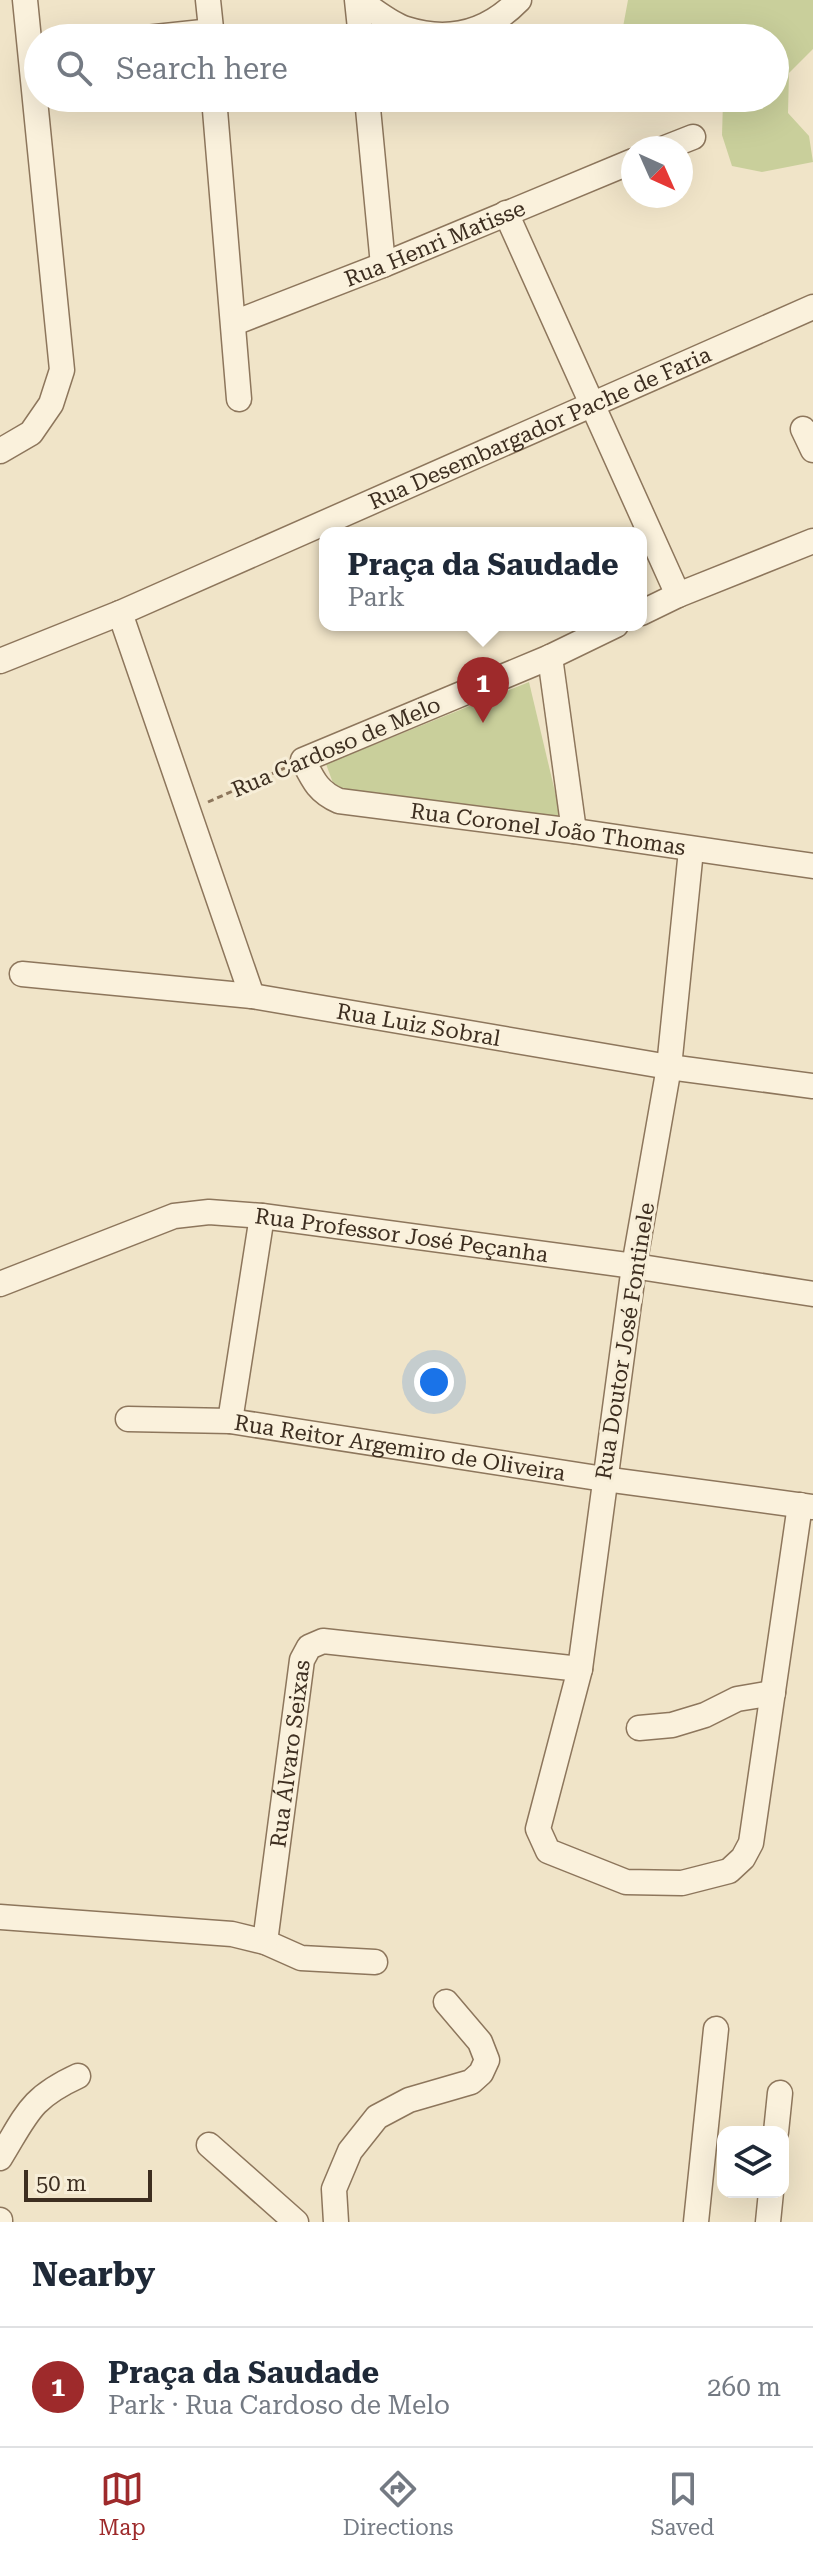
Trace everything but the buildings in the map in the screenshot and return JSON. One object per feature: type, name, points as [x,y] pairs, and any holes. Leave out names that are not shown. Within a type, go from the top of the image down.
[{"type":"street","points":[[25,0],[29,24]]},
{"type":"street","points":[[208,0],[211,24]]},
{"type":"street","points":[[358,0],[397,24]]},
{"type":"street","points":[[358,0],[360,24]]},
{"type":"street","points":[[491,24],[519,0]]},
{"type":"street","points":[[0,451],[31,433],[51,404],[62,370],[39,112]]},
{"type":"street","points":[[215,112],[239,399]]},
{"type":"street","points":[[368,112],[383,265]]},
{"type":"street","name":"Rua Henri Matisse","points":[[234,323],[621,166]]},
{"type":"street","points":[[506,213],[678,595]]},
{"type":"street","name":"Rua Desembargador Pache de Faria","points":[[0,661],[120,613],[813,307]]},
{"type":"street","points":[[647,610],[813,541]]},
{"type":"street","points":[[120,613],[252,996]]},
{"type":"street","name":"Rua Cardoso de Melo","points":[[303,760],[550,657],[604,631]]},
{"type":"street","points":[[550,657],[574,831]]},
{"type":"street","name":"Rua Coronel João Thomas","points":[[303,760],[316,787],[324,795],[339,801],[813,866]]},
{"type":"street","name":"Rua Doutor José Fontinele","points":[[691,850],[669,1067],[634,1266],[580,1669],[538,1829],[548,1851],[626,1882],[682,1883],[729,1871],[743,1858],[751,1843],[773,1693]]},
{"type":"street","name":"Rua Luiz Sobral","points":[[22,974],[252,996],[669,1067],[813,1086]]},
{"type":"street","name":"Rua Professor José Peçanha","points":[[0,1284],[174,1216],[209,1212],[262,1216],[634,1266],[813,1294]]},
{"type":"street","points":[[230,1421],[262,1216]]},
{"type":"street","name":"Rua Reitor Argemiro de Oliveira","points":[[128,1419],[230,1421],[604,1479],[807,1506]]},
{"type":"street","points":[[639,1728],[672,1725],[705,1715],[737,1699],[773,1693],[807,1506]]},
{"type":"street","name":"Rua Álvaro Seixas","points":[[265,1942],[302,1660],[309,1647],[323,1641],[580,1669]]},
{"type":"street","points":[[0,1917],[232,1934],[265,1942],[301,1958],[375,1962]]},
{"type":"street","points":[[336,2222],[334,2189],[350,2151],[377,2117],[409,2100],[471,2082],[481,2073],[487,2060],[480,2042],[446,2002]]},
{"type":"street","points":[[696,2222],[716,2029]]},
{"type":"street","points":[[0,2158],[35,2101],[51,2088],[78,2076]]},
{"type":"street","points":[[777,2126],[780,2093]]},
{"type":"street","points":[[209,2145],[296,2222]]},
{"type":"street","points":[[768,2222],[770,2198]]},
{"type":"path","name":"Rua Cardoso de Melo","points":[[188,812],[303,760]]},
{"type":"green space","points":[[628,0],[813,0],[813,49],[789,73],[789,24],[624,24]]},
{"type":"green space","points":[[723,112],[788,112],[809,136],[813,162],[762,172],[732,166],[722,135]]},
{"type":"green space","points":[[529,682],[561,817],[337,794],[326,764]]},
{"type":"place","name":"Praça da Saudade","points":[[483,723]]}]
